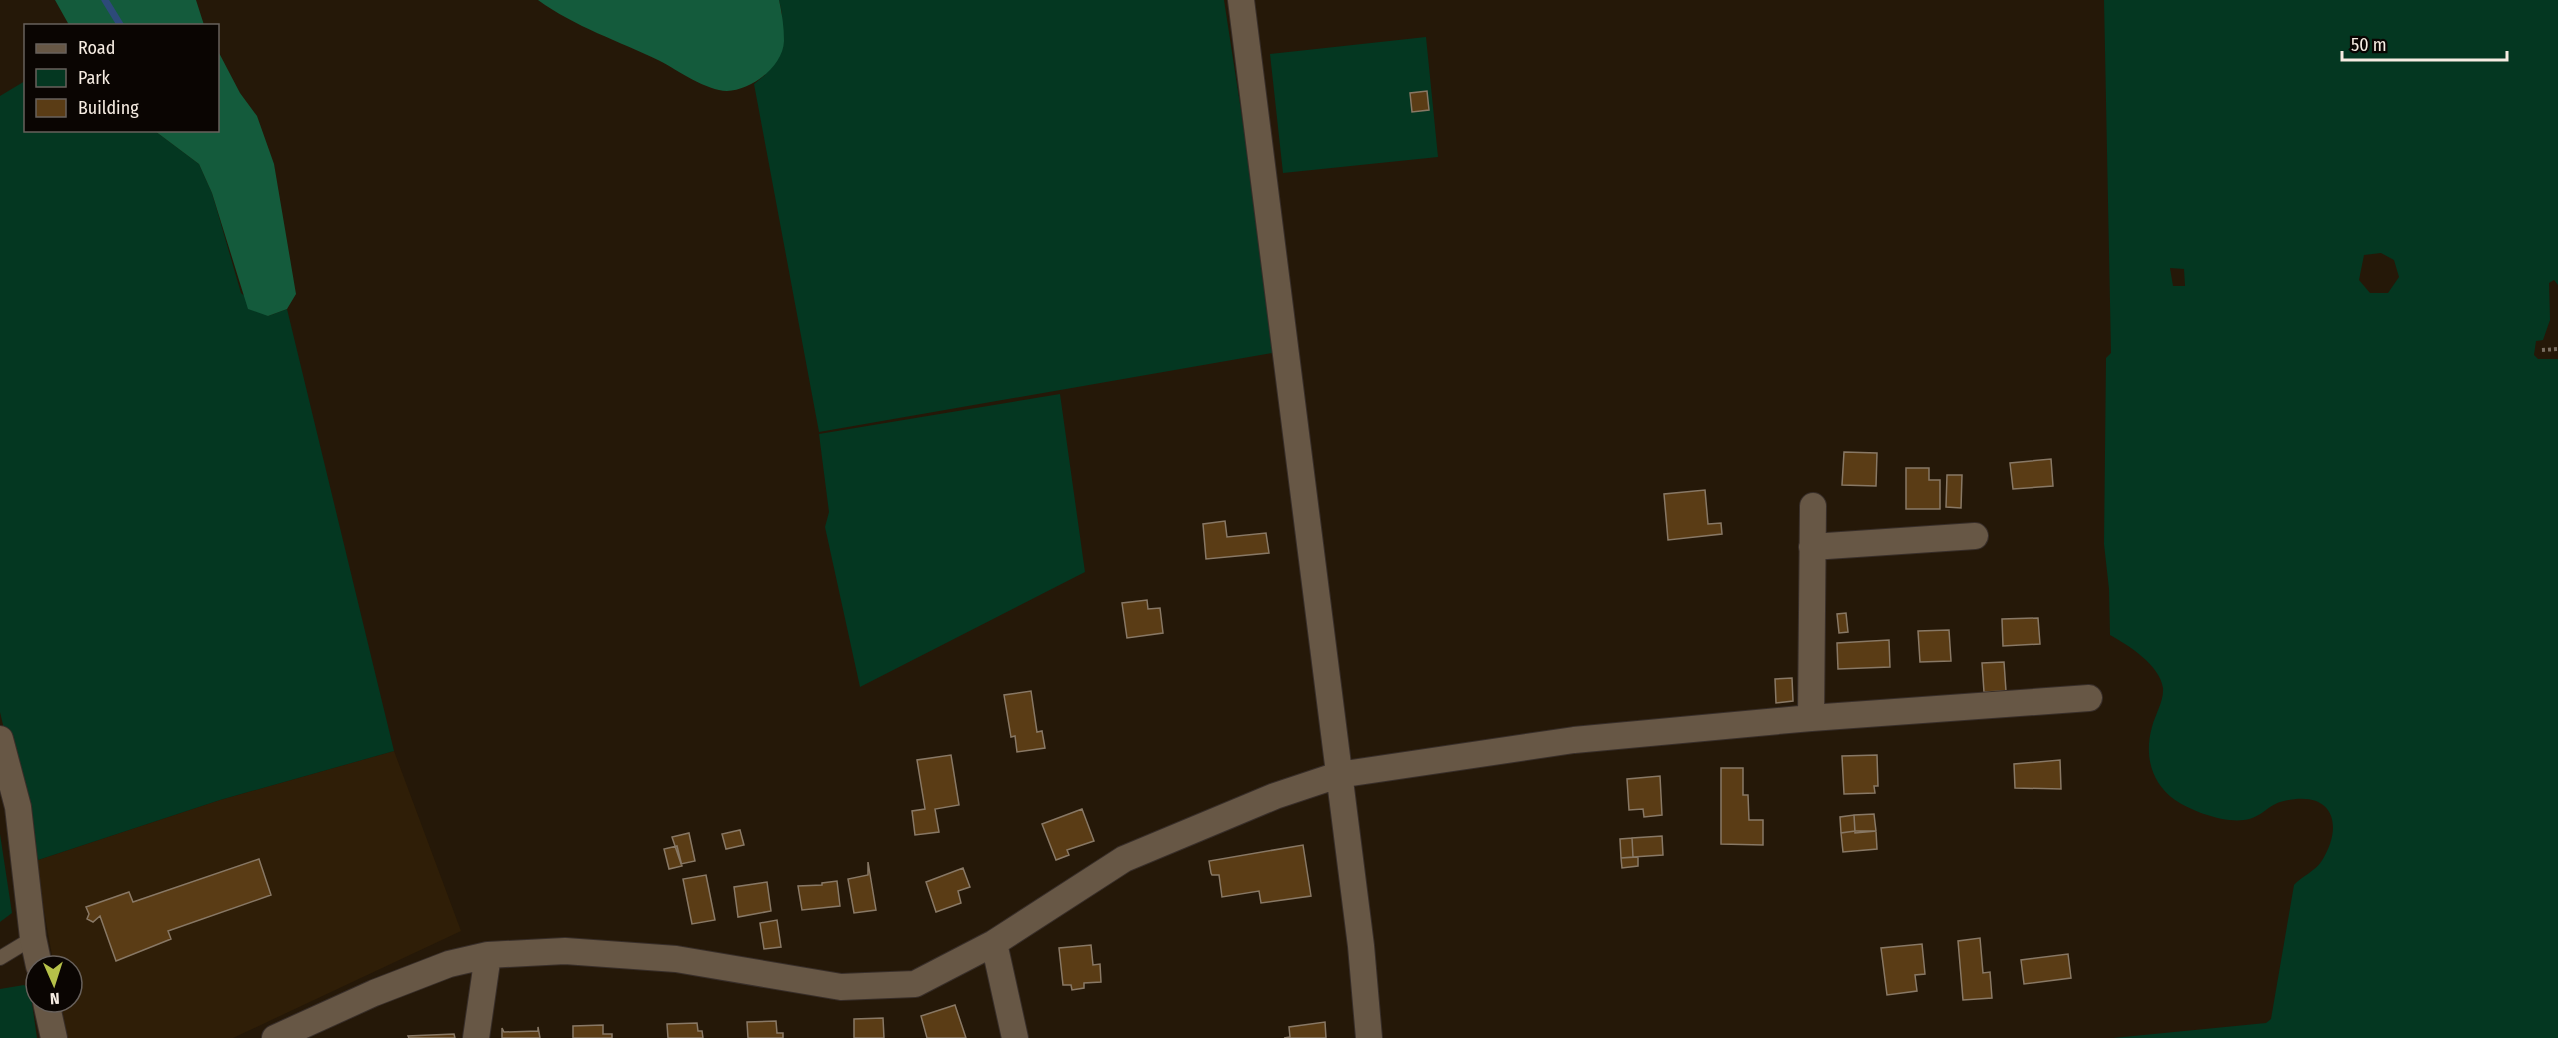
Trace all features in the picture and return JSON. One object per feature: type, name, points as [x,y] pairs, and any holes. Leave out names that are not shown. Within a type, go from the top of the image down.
[{"type":"street","points":[[1241,0],[1361,946],[1369,1038]]},
{"type":"street","points":[[1811,718],[1813,506]]},
{"type":"street","points":[[1812,547],[1975,536]]},
{"type":"street","points":[[274,1038],[385,989],[449,964],[488,955],[565,951],[676,959],[841,987],[915,984],[994,943],[1124,860],[1275,796],[1338,775],[1574,740],[1811,718],[2089,698]]},
{"type":"street","points":[[0,739],[18,807],[36,954]]},
{"type":"street","points":[[994,943],[1015,1038]]},
{"type":"street","points":[[477,1038],[488,955]]},
{"type":"street","points":[[49,1014],[54,1038]]},
{"type":"lane","points":[[0,958],[33,938]]},
{"type":"path","points":[[2542,350],[2558,349]]},
{"type":"shaded area","points":[[394,751],[461,931],[233,1038],[67,1038],[62,1014],[84,1014],[84,954],[52,954],[35,861],[220,800]]},
{"type":"green space","points":[[55,0],[196,0],[204,24],[68,24]]},
{"type":"green space","points":[[538,0],[779,0],[784,41],[778,60],[755,82],[736,90],[719,90],[701,84],[660,61],[582,26]]},
{"type":"green space","points":[[779,0],[1224,0],[1278,352],[819,432],[754,84],[765,75],[782,13]]},
{"type":"green space","points":[[2104,0],[2558,0],[2558,285],[2554,280],[2549,283],[2550,320],[2543,340],[2536,341],[2534,355],[2538,359],[2558,359],[2558,1038],[2113,1038],[2266,1023],[2271,1019],[2294,885],[2321,862],[2332,835],[2333,823],[2324,805],[2314,800],[2301,799],[2278,803],[2250,819],[2218,818],[2199,812],[2175,800],[2155,777],[2149,758],[2149,748],[2152,727],[2162,698],[2161,680],[2150,664],[2110,635],[2109,589],[2104,544],[2106,358],[2111,353]],"holes":[[[2381,253],[2394,260],[2399,277],[2388,293],[2370,293],[2359,280],[2364,255]],[[2170,268],[2184,269],[2185,286],[2173,286]]]},
{"type":"green space","points":[[1426,37],[1438,157],[1283,173],[1270,54]]},
{"type":"green space","points":[[219,53],[240,93],[257,116],[274,164],[296,294],[287,309],[268,316],[248,309],[212,193],[199,164],[156,132],[219,132]]},
{"type":"green space","points":[[24,82],[24,132],[156,132],[199,164],[212,193],[241,293],[268,316],[287,309],[394,751],[220,800],[35,861],[0,712],[0,96]]},
{"type":"green space","points":[[1060,394],[1085,572],[860,687],[825,527],[829,512],[819,434]]},
{"type":"green space","points":[[0,834],[12,913],[0,922]]},
{"type":"green space","points":[[24,985],[24,1014],[34,1014],[37,1038],[0,1038],[0,989]]},
{"type":"building","points":[[1427,91],[1429,110],[1412,112],[1410,93]]},
{"type":"building","points":[[1844,452],[1877,453],[1876,486],[1842,485]]},
{"type":"building","points":[[2051,459],[2053,486],[2013,489],[2010,463]]},
{"type":"building","points":[[1906,468],[1929,468],[1929,480],[1940,480],[1940,509],[1906,509]]},
{"type":"building","points":[[1947,475],[1962,475],[1961,508],[1946,507]]},
{"type":"building","points":[[1705,490],[1708,524],[1721,523],[1722,534],[1668,540],[1664,494]]},
{"type":"building","points":[[1225,521],[1227,537],[1266,533],[1269,553],[1206,559],[1203,524]]},
{"type":"building","points":[[1147,600],[1148,609],[1160,608],[1163,633],[1127,638],[1122,603]]},
{"type":"building","points":[[1846,613],[1848,632],[1839,633],[1837,614]]},
{"type":"building","points":[[2038,618],[2040,644],[2003,646],[2002,619]]},
{"type":"building","points":[[1949,630],[1951,661],[1920,662],[1918,631]]},
{"type":"building","points":[[1889,640],[1890,667],[1838,669],[1837,643]]},
{"type":"building","points":[[2004,662],[2006,691],[1984,692],[1982,663]]},
{"type":"building","points":[[1792,678],[1793,701],[1776,703],[1775,679]]},
{"type":"building","points":[[1031,691],[1037,732],[1042,731],[1045,748],[1017,752],[1015,736],[1011,737],[1004,695]]},
{"type":"building","points":[[951,755],[959,805],[935,809],[939,832],[915,835],[912,811],[925,809],[917,760]]},
{"type":"building","points":[[1877,755],[1878,786],[1874,786],[1875,793],[1844,794],[1842,756]]},
{"type":"building","points":[[2060,760],[2061,789],[2015,788],[2014,764]]},
{"type":"building","points":[[1721,768],[1743,768],[1743,795],[1748,795],[1749,820],[1763,820],[1763,845],[1721,844]]},
{"type":"building","points":[[1660,776],[1662,815],[1644,817],[1643,809],[1629,810],[1627,779]]},
{"type":"building","points":[[1082,809],[1094,841],[1067,850],[1069,855],[1056,860],[1042,824]]},
{"type":"building","points":[[1874,814],[1876,831],[1855,833],[1854,815]]},
{"type":"building","points":[[1854,815],[1855,831],[1841,833],[1840,817]]},
{"type":"building","points":[[740,830],[744,845],[726,849],[722,834]]},
{"type":"building","points":[[1876,831],[1877,849],[1843,852],[1841,833]]},
{"type":"building","points":[[689,833],[695,861],[681,864],[672,837]]},
{"type":"building","points":[[1662,836],[1663,855],[1633,857],[1632,838]]},
{"type":"building","points":[[1632,838],[1633,857],[1621,858],[1620,839]]},
{"type":"building","points":[[1303,845],[1311,896],[1261,903],[1259,891],[1222,897],[1219,875],[1212,875],[1209,861]]},
{"type":"building","points":[[677,846],[682,866],[669,869],[664,849]]},
{"type":"building","points":[[1638,857],[1638,866],[1622,868],[1621,858]]},
{"type":"building","points":[[259,859],[271,895],[168,931],[171,939],[116,961],[100,916],[93,922],[87,919],[89,914],[86,907],[129,892],[133,902]]},
{"type":"building","points":[[868,862],[876,910],[854,913],[848,879],[868,875]]},
{"type":"building","points":[[963,868],[970,887],[958,891],[961,903],[936,912],[926,882]]},
{"type":"building","points":[[706,875],[715,920],[692,924],[683,879]]},
{"type":"building","points":[[837,881],[840,906],[802,910],[798,886],[822,885],[822,883]]},
{"type":"building","points":[[767,882],[771,911],[738,917],[734,887]]},
{"type":"building","points":[[777,920],[781,947],[764,949],[760,923]]},
{"type":"building","points":[[1980,938],[1983,973],[1990,972],[1992,998],[1963,1000],[1958,941]]},
{"type":"building","points":[[1922,944],[1925,974],[1915,975],[1917,991],[1887,995],[1881,948]]},
{"type":"building","points":[[1091,945],[1093,965],[1100,964],[1101,982],[1084,983],[1084,988],[1072,990],[1071,985],[1063,985],[1059,948]]},
{"type":"building","points":[[2068,954],[2071,978],[2024,984],[2021,960]]},
{"type":"building","points":[[955,1005],[966,1038],[927,1038],[921,1016]]},
{"type":"building","points":[[883,1018],[884,1038],[854,1038],[854,1019]]},
{"type":"building","points":[[776,1021],[777,1033],[783,1033],[783,1038],[748,1038],[747,1022]]},
{"type":"building","points":[[1325,1022],[1326,1038],[1284,1038],[1290,1037],[1289,1027]]},
{"type":"building","points":[[697,1023],[698,1031],[702,1031],[703,1038],[668,1038],[667,1024]]},
{"type":"building","points":[[603,1025],[603,1034],[612,1034],[612,1038],[573,1038],[573,1026]]},
{"type":"building","points":[[538,1027],[540,1038],[502,1038],[502,1028],[504,1032],[538,1031]]},
{"type":"building","points":[[454,1034],[455,1038],[409,1038],[408,1036]]},
{"type":"waterway","points":[[105,0],[120,24]]}]
